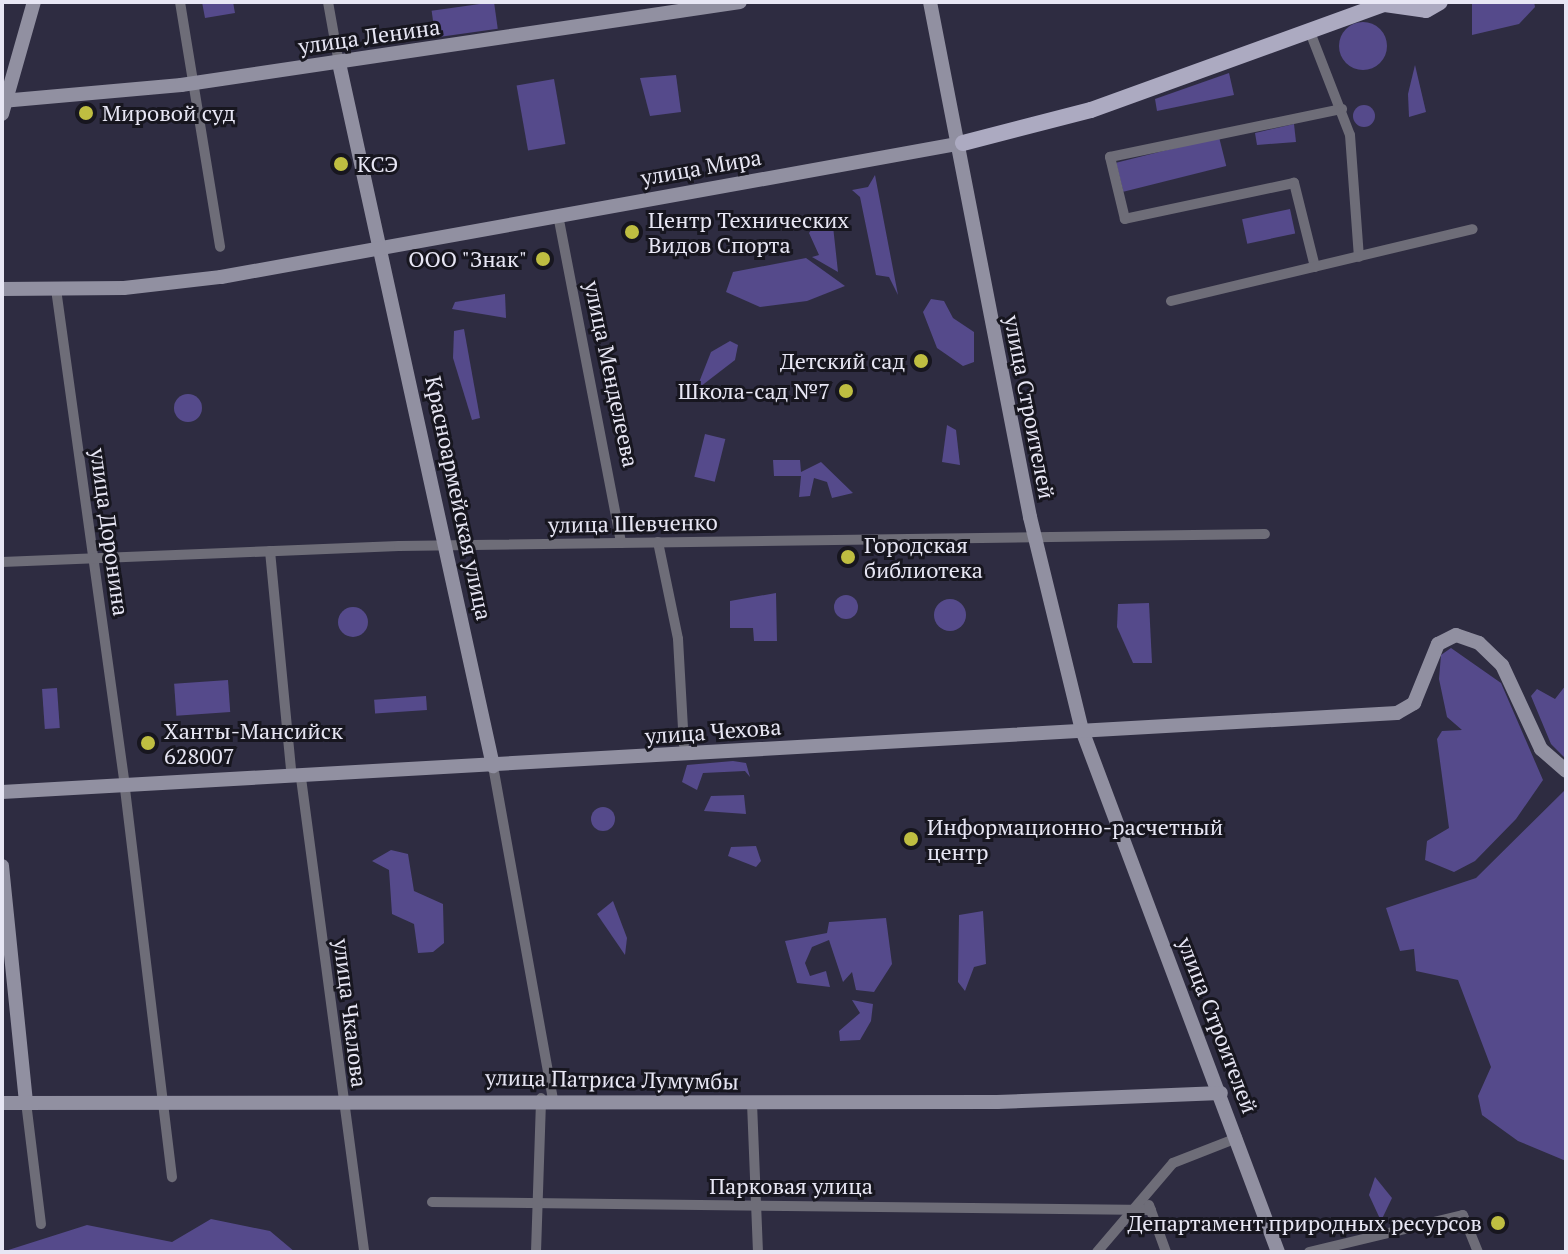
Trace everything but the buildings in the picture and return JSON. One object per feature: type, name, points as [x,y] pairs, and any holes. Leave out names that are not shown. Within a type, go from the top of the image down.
[{"type":"main road","points":[[2,81],[24,2]]},
{"type":"main road","points":[[3,105],[34,2]]},
{"type":"main road","name":"улица Ленина","points":[[3,105],[339,63],[740,2]]},
{"type":"main road","name":"улица Строителей","points":[[933,2],[1039,537],[1085,726],[1278,1252]]},
{"type":"main road","name":"улица Мира","points":[[1308,28],[1365,2]]},
{"type":"main road","points":[[1387,3],[1426,10],[1440,2]]},
{"type":"main road","name":"улица Мира","points":[[2,289],[221,272],[958,139],[1089,102],[1387,3]]},
{"type":"main road","name":"Красноармейская улица","points":[[339,63],[382,243],[492,762]]},
{"type":"main road","name":"улица Мира","points":[[2,281],[56,285]]},
{"type":"main road","name":"улица Чехова","points":[[2,792],[1085,726],[1356,713],[1401,707],[1418,695],[1442,640],[1472,639],[1507,671],[1541,749],[1566,771]]},
{"type":"main road","name":"улица Чехова","points":[[2,783],[124,785]]},
{"type":"main road","points":[[2,866],[26,1102]]},
{"type":"main road","name":"улица Патриса Лумумбы","points":[[2,1103],[165,1099],[547,1098],[752,1103],[1221,1093]]},
{"type":"street","points":[[180,2],[220,247]]},
{"type":"street","name":"Красноармейская улица","points":[[328,2],[339,63]]},
{"type":"street","points":[[1308,28],[1342,109],[1353,150],[1359,257]]},
{"type":"street","points":[[1315,267],[1294,183],[1125,219],[1110,157],[1342,109]]},
{"type":"street","name":"улица Менделеева","points":[[557,212],[621,543]]},
{"type":"street","points":[[1171,301],[1473,229]]},
{"type":"street","name":"улица Доронина","points":[[56,285],[165,1099],[172,1177]]},
{"type":"street","name":"улица Шевченко","points":[[2,562],[94,562],[270,551],[446,546],[1265,534]]},
{"type":"street","points":[[658,542],[678,639],[684,750]]},
{"type":"street","name":"улица Чкалова","points":[[270,551],[296,774],[364,1252]]},
{"type":"street","name":"Красноармейская улица","points":[[492,762],[547,1098],[536,1252]]},
{"type":"street","points":[[26,1102],[41,1224]]},
{"type":"street","points":[[752,1103],[758,1252]]},
{"type":"street","points":[[1097,1252],[1173,1163],[1237,1138]]},
{"type":"street","points":[[1146,1195],[1166,1252]]},
{"type":"street","name":"Парковая улица","points":[[432,1202],[1151,1210]]},
{"type":"street","points":[[1309,1252],[1463,1215],[1478,1252]]},
{"type":"shaded area","points":[[202,2],[233,2],[235,13],[205,18]]},
{"type":"shaded area","points":[[494,2],[498,29],[435,38],[432,11]]},
{"type":"shaded area","points":[[1472,2],[1534,2],[1535,7],[1519,24],[1472,35]]},
{"type":"shaded area","points":[[1363,22],[1380,29],[1387,46],[1380,63],[1363,70],[1346,63],[1339,46],[1346,29]]},
{"type":"shaded area","points":[[1415,65],[1426,112],[1409,117],[1408,94]]},
{"type":"shaded area","points":[[1229,73],[1234,95],[1157,111],[1155,99]]},
{"type":"shaded area","points":[[676,75],[681,112],[650,116],[640,78]]},
{"type":"shaded area","points":[[554,79],[565,144],[528,151],[517,86]]},
{"type":"shaded area","points":[[1360,105],[1368,105],[1375,116],[1368,127],[1360,127],[1353,120],[1353,112]]},
{"type":"shaded area","points":[[1294,124],[1296,142],[1257,145],[1255,133]]},
{"type":"shaded area","points":[[1219,137],[1226,166],[1123,192],[1116,163]]},
{"type":"shaded area","points":[[875,175],[898,295],[889,277],[876,275],[860,197],[852,190],[868,187]]},
{"type":"shaded area","points":[[1290,209],[1295,233],[1247,244],[1242,219]]},
{"type":"shaded area","points":[[814,226],[833,226],[838,272],[812,257],[819,255],[809,233]]},
{"type":"shaded area","points":[[806,258],[845,286],[807,301],[760,307],[726,292],[733,272]]},
{"type":"shaded area","points":[[505,294],[506,318],[452,309],[455,302]]},
{"type":"shaded area","points":[[931,299],[944,301],[953,318],[974,332],[974,362],[963,366],[937,348],[923,312]]},
{"type":"shaded area","points":[[464,329],[480,418],[472,420],[453,358],[454,331]]},
{"type":"shaded area","points":[[730,341],[738,345],[735,360],[696,390],[711,352]]},
{"type":"shaded area","points":[[188,394],[198,398],[202,408],[198,418],[188,422],[178,418],[174,408],[178,398]]},
{"type":"shaded area","points":[[947,425],[956,430],[960,465],[942,462]]},
{"type":"shaded area","points":[[705,434],[725,439],[715,482],[694,477]]},
{"type":"shaded area","points":[[773,460],[800,460],[801,472],[821,462],[853,493],[832,498],[827,482],[814,478],[810,496],[799,497],[801,476],[774,476]]},
{"type":"shaded area","points":[[776,593],[777,641],[754,641],[753,628],[730,628],[730,601]]},
{"type":"shaded area","points":[[846,595],[857,602],[858,607],[851,618],[846,619],[835,612],[834,607],[841,596]]},
{"type":"shaded area","points":[[950,599],[962,603],[966,615],[962,627],[950,631],[938,627],[934,615],[938,603]]},
{"type":"shaded area","points":[[1149,603],[1152,663],[1133,663],[1117,627],[1118,604]]},
{"type":"shaded area","points":[[353,607],[364,611],[368,622],[364,633],[353,637],[342,633],[338,622],[342,611]]},
{"type":"shaded area","points":[[1451,648],[1501,683],[1543,780],[1516,819],[1475,861],[1454,872],[1425,860],[1427,841],[1449,828],[1437,739],[1442,731],[1462,730],[1447,717],[1439,679],[1441,655]]},
{"type":"shaded area","points":[[228,680],[230,712],[176,716],[174,684]]},
{"type":"shaded area","points":[[1566,685],[1566,759],[1551,744],[1531,696],[1537,689],[1555,699]]},
{"type":"shaded area","points":[[57,688],[60,728],[45,729],[42,689]]},
{"type":"shaded area","points":[[426,696],[427,710],[375,714],[374,700]]},
{"type":"shaded area","points":[[733,761],[746,763],[750,777],[745,771],[703,773],[697,790],[682,782],[687,765]]},
{"type":"shaded area","points":[[1566,789],[1566,1161],[1518,1141],[1482,1115],[1478,1096],[1491,1067],[1458,980],[1416,971],[1414,949],[1400,951],[1386,908],[1476,878]]},
{"type":"shaded area","points":[[744,795],[746,814],[704,811],[711,796]]},
{"type":"shaded area","points":[[603,807],[612,810],[615,819],[612,828],[603,831],[594,828],[591,819],[594,810]]},
{"type":"shaded area","points":[[756,846],[761,861],[756,867],[728,856],[731,847]]},
{"type":"shaded area","points":[[391,850],[408,854],[414,891],[443,904],[444,943],[433,952],[418,953],[414,924],[392,914],[389,870],[372,861]]},
{"type":"shaded area","points":[[613,901],[627,938],[625,955],[597,914]]},
{"type":"shaded area","points":[[983,911],[986,964],[974,967],[965,991],[958,982],[959,915]]},
{"type":"shaded area","points":[[886,918],[892,964],[874,992],[856,990],[852,972],[843,982],[829,940],[812,947],[805,963],[810,976],[826,971],[830,987],[797,983],[785,941],[827,933],[829,922]]},
{"type":"shaded area","points":[[852,1000],[873,1004],[871,1021],[860,1040],[840,1041],[839,1031],[860,1013]]},
{"type":"shaded area","points":[[1375,1177],[1392,1198],[1381,1221],[1369,1195]]},
{"type":"shaded area","points":[[211,1219],[270,1231],[295,1252],[2,1252],[87,1225],[172,1242]]},
{"type":"place","name":"Мировой суд","points":[[86,113]]},
{"type":"place","name":"КСЭ","points":[[341,164]]},
{"type":"place","name":"Центр Технических Видов Спорта","points":[[632,232]]},
{"type":"place","name":"ООО \"Знак\"","points":[[543,259]]},
{"type":"place","name":"Детский сад","points":[[921,361]]},
{"type":"place","name":"Школа-сад №7","points":[[846,391]]},
{"type":"place","name":"Городская библиотека","points":[[848,557]]},
{"type":"place","name":"Ханты-Мансийск 628007","points":[[148,743]]},
{"type":"place","name":"Информационно-расчетный центр","points":[[911,839]]},
{"type":"place","name":"Департамент природных ресурсов","points":[[1498,1223]]}]
